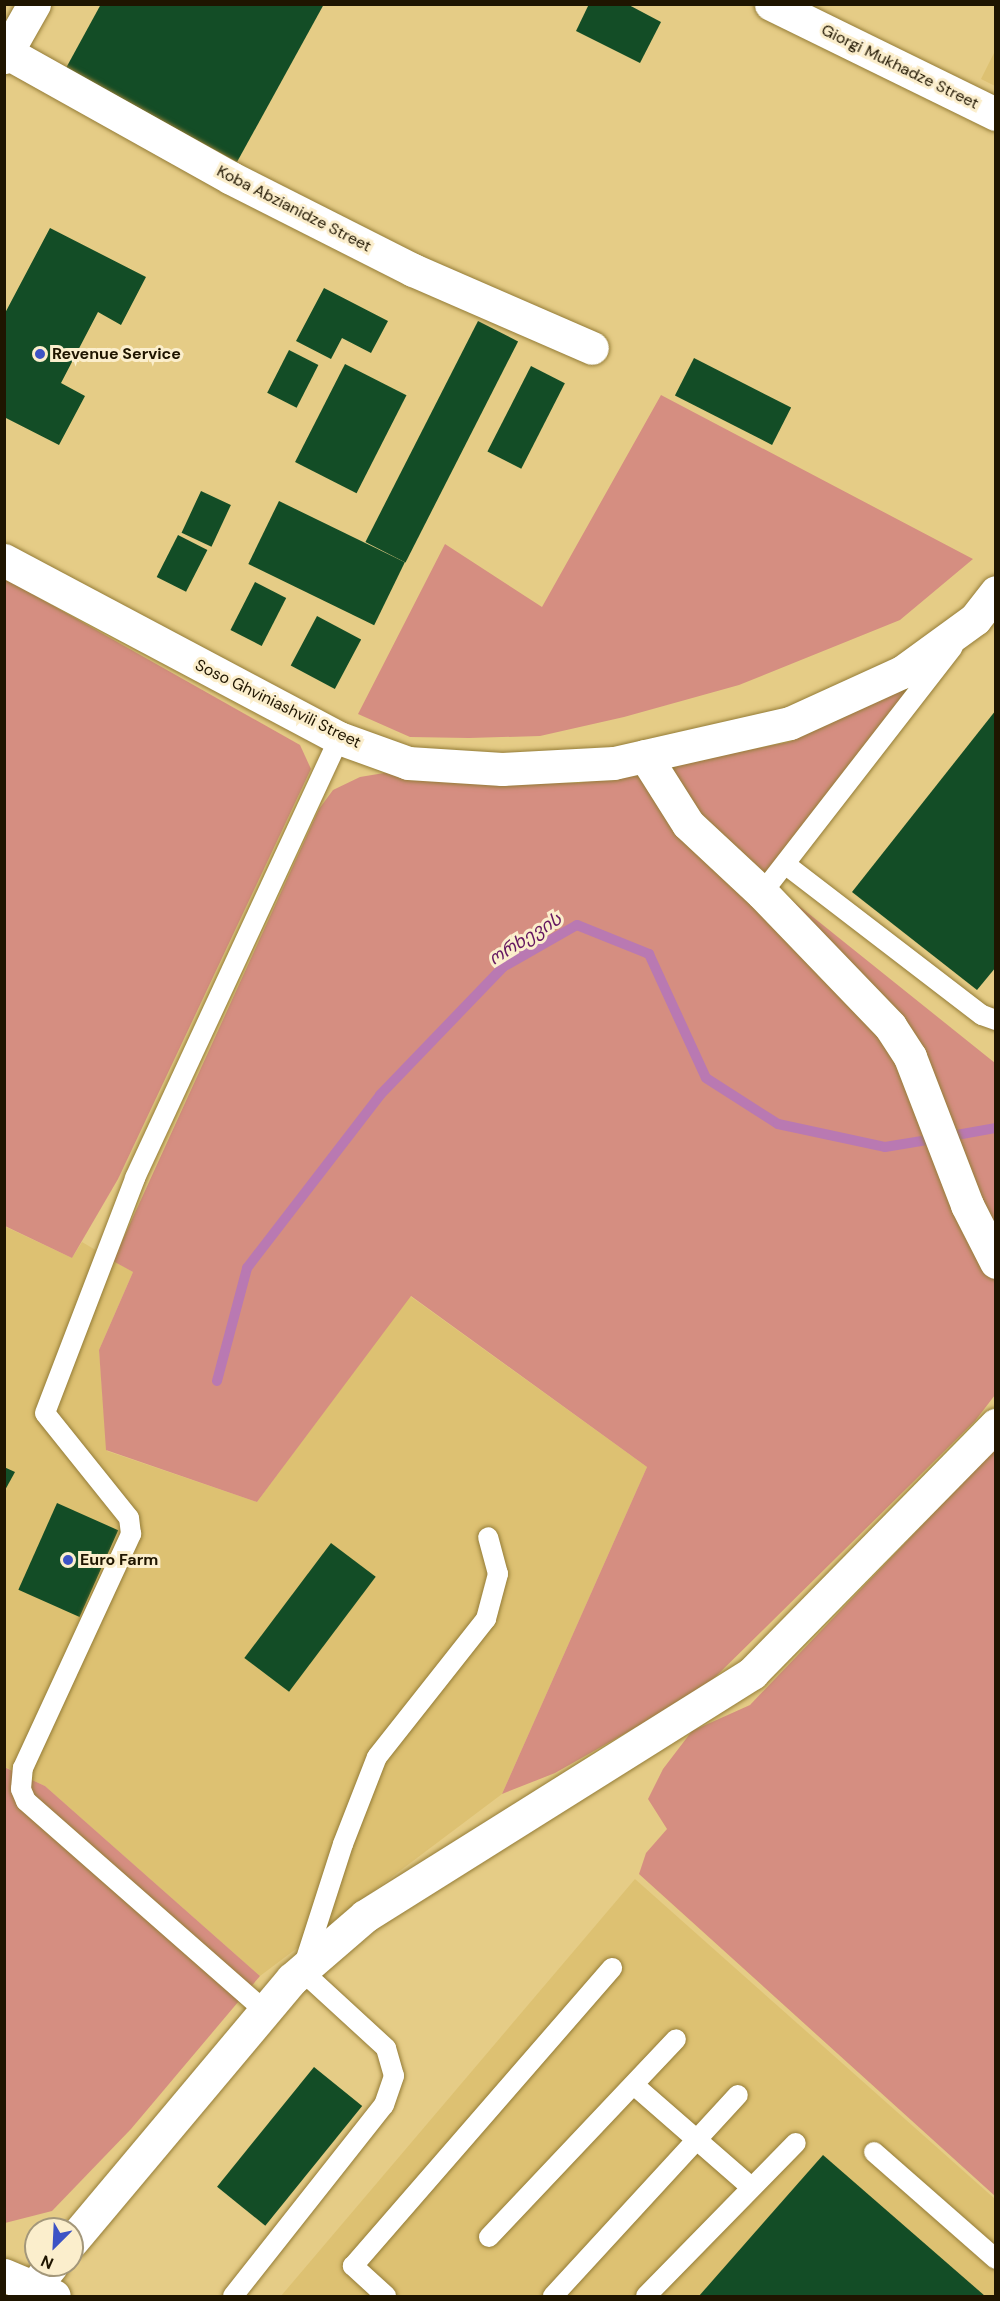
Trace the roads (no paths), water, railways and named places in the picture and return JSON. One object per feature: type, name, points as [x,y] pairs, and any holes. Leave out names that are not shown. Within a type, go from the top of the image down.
[{"type":"street","points":[[6,53],[34,4]]},
{"type":"street","name":"Giorgi Mukhadze Street","points":[[771,4],[996,114]]},
{"type":"street","name":"Koba Abzianidze Street","points":[[6,53],[231,178],[413,270],[592,348]]},
{"type":"street","name":"Soso Ghviniashvili Street","points":[[4,560],[339,738],[408,763],[502,770],[614,763],[645,756]]},
{"type":"street","points":[[996,592],[975,619],[902,672],[790,723],[645,756],[688,824],[762,893],[890,1026],[910,1058],[967,1205],[996,1262]]},
{"type":"street","points":[[84,2227],[265,2011],[302,1971],[365,1916],[752,1673],[996,1425]]},
{"type":"lane","points":[[762,893],[975,619]]},
{"type":"lane","points":[[265,2011],[26,1801],[21,1789],[23,1768],[131,1534],[129,1518],[45,1413],[135,1178],[339,738]]},
{"type":"lane","points":[[784,864],[982,1016],[996,1020]]},
{"type":"lane","points":[[233,2296],[384,2104],[394,2076],[386,2048],[302,1971],[343,1844],[377,1757],[486,1620],[498,1574],[488,1537]]},
{"type":"lane","points":[[386,2296],[353,2266],[612,1968]]},
{"type":"lane","points":[[489,2237],[676,2039]]},
{"type":"lane","points":[[634,2085],[751,2187]]},
{"type":"lane","points":[[553,2296],[738,2095]]},
{"type":"lane","points":[[646,2296],[796,2143]]},
{"type":"lane","points":[[874,2152],[996,2259]]},
{"type":"waterway","name":"ორხევის","points":[[217,1381],[247,1268],[380,1095],[503,967],[577,925],[649,954],[706,1078],[778,1124],[885,1147],[934,1139]]},
{"type":"waterway","name":"ორხევის","points":[[951,1136],[996,1128]]},
{"type":"place","name":"Revenue Service","points":[[40,354]]},
{"type":"place","name":"Euro Farm","points":[[68,1560]]}]
